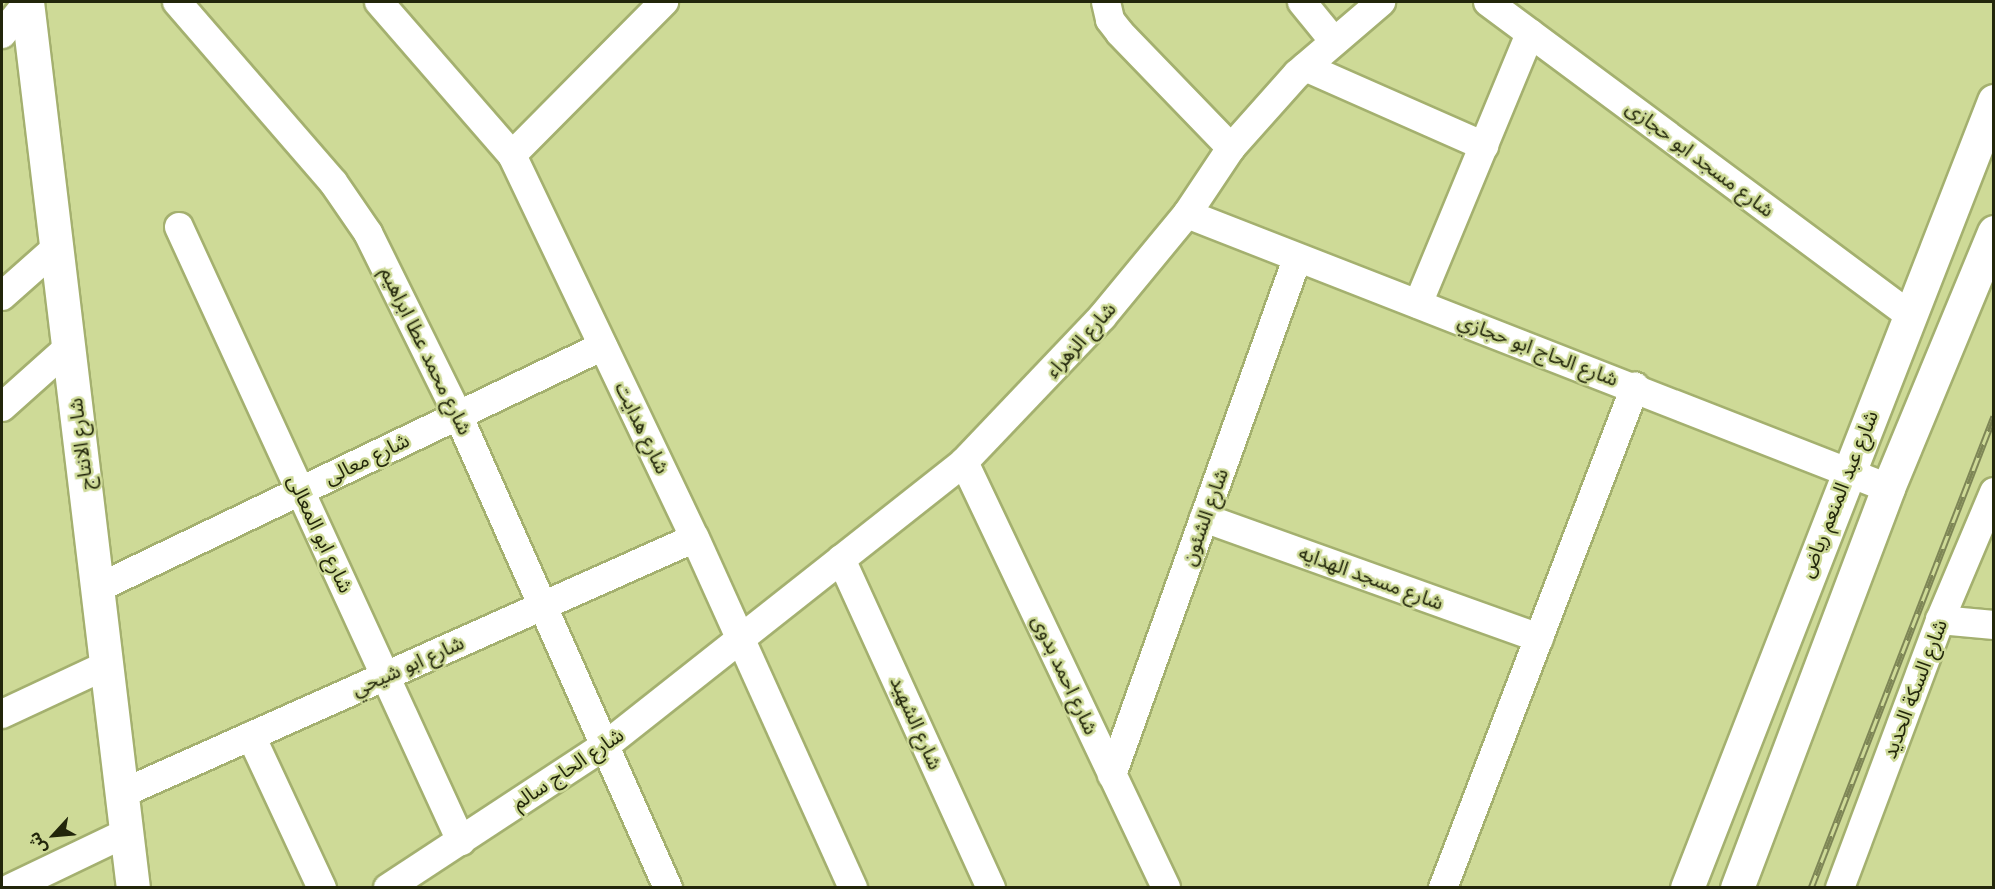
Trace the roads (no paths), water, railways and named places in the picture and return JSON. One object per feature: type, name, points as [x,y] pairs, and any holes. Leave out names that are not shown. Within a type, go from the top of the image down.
[{"type":"main road","name":"شارع الانتاج","points":[[27,2],[133,888]]},
{"type":"main road","name":"شارع عبد المنعم رياض","points":[[1687,888],[1847,471],[1911,316],[1993,106]]},
{"type":"main road","points":[[1737,888],[1888,488],[1958,326],[1994,232]]},
{"type":"street","points":[[2,34],[27,2]]},
{"type":"street","name":"شارع محمد عطا ابراهيم","points":[[177,2],[351,207],[368,233],[458,415],[668,888]]},
{"type":"street","name":"شارع هدايت","points":[[379,2],[513,155],[695,538],[853,888]]},
{"type":"street","points":[[513,155],[664,2]]},
{"type":"street","points":[[1106,2],[1110,20],[1120,33],[1232,148]]},
{"type":"street","points":[[1302,2],[1333,40]]},
{"type":"street","name":"شارع مسجد ابو حجازى","points":[[1488,2],[1911,316]]},
{"type":"street","name":"شارع الزهراء","points":[[741,640],[964,462],[1065,359],[1187,214],[1232,148],[1305,67],[1372,4]]},
{"type":"street","points":[[1418,304],[1530,33]]},
{"type":"street","points":[[1305,67],[1484,146]]},
{"type":"street","name":"شارع الحاج ابو حجازي","points":[[1187,214],[1297,259],[1635,387],[1888,488]]},
{"type":"street","name":"شارع ابو المعالى","points":[[179,227],[461,841]]},
{"type":"street","points":[[2,296],[56,248]]},
{"type":"street","name":"شارع الشئون","points":[[1112,775],[1297,259]]},
{"type":"street","points":[[2,407],[69,346]]},
{"type":"street","name":"شارع معالى","points":[[98,588],[603,346]]},
{"type":"street","points":[[1443,888],[1635,387]]},
{"type":"street","name":"شارع احمد بدوى","points":[[964,462],[1166,888]]},
{"type":"street","name":"شارع السكة الحديد","points":[[1840,888],[1940,620],[1994,492]]},
{"type":"street","name":"شارع مسجد الهدايه","points":[[1204,518],[1539,638]]},
{"type":"street","name":"شارع ابو شيحي","points":[[122,794],[695,538]]},
{"type":"street","name":"شارع الشهيد","points":[[841,559],[991,888]]},
{"type":"street","points":[[1940,620],[1994,625]]},
{"type":"street","name":"شارع الحاج سالم","points":[[388,888],[606,745],[741,640]]},
{"type":"street","points":[[2,714],[108,664]]},
{"type":"street","points":[[251,736],[322,888]]},
{"type":"street","points":[[11,888],[126,833]]},
{"type":"railway","points":[[1811,888],[1994,416]]}]
